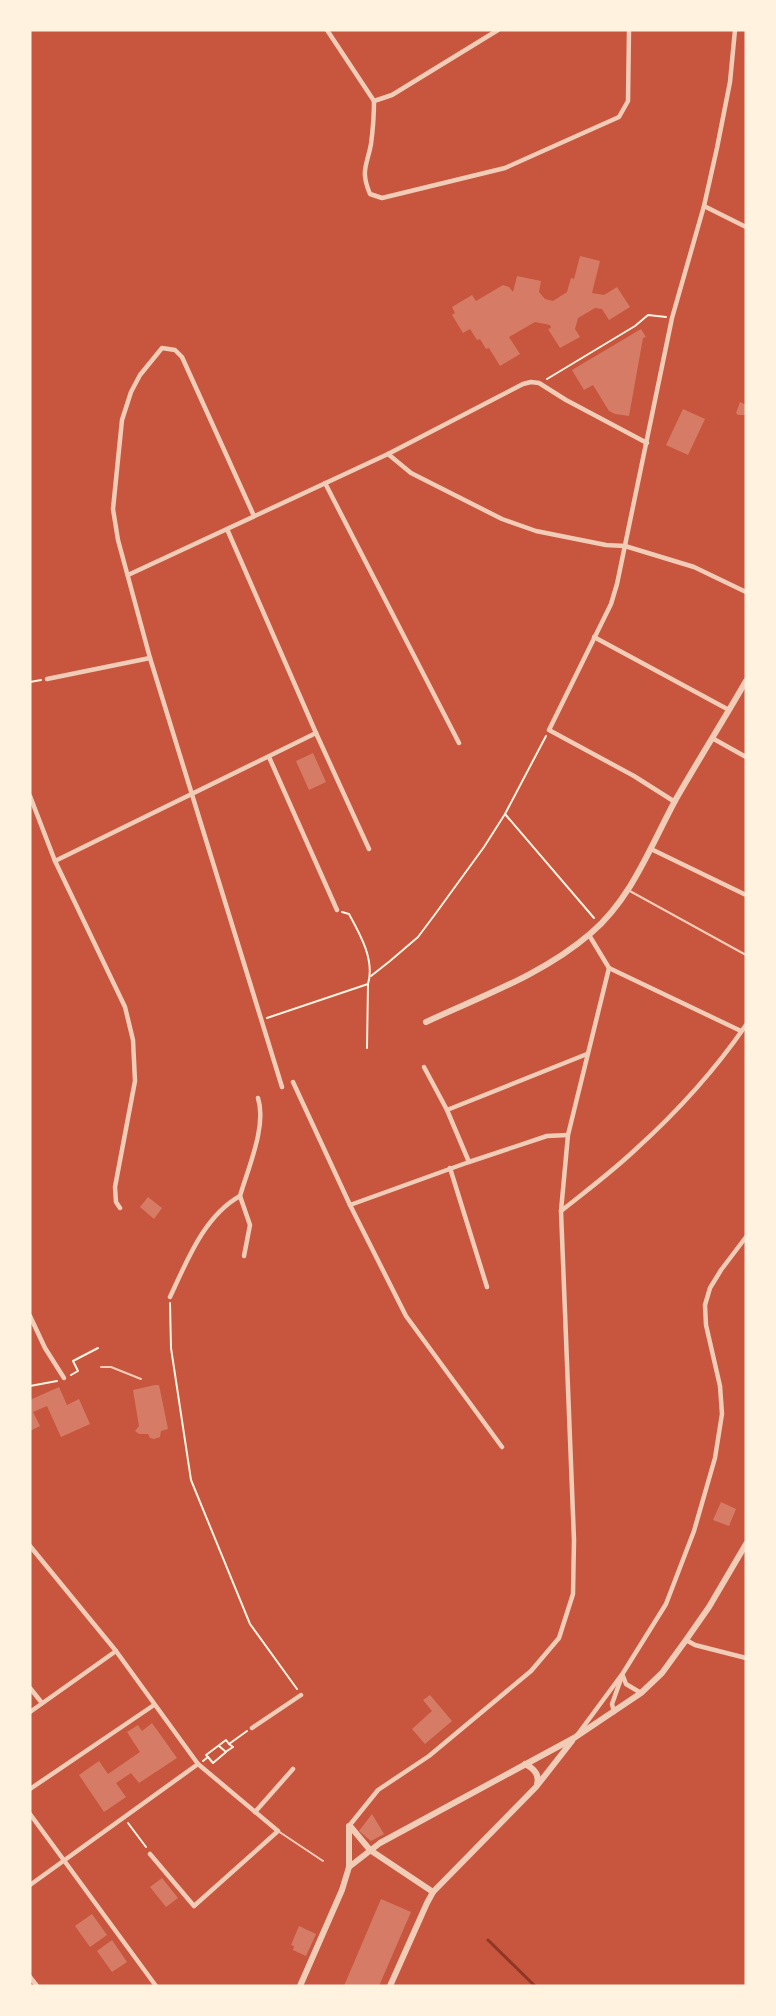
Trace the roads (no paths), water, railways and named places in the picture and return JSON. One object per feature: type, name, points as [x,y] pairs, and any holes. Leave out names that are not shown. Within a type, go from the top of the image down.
[{"type":"street","points":[[327,30],[374,101],[374,124],[364,167],[365,182],[370,194],[382,198],[505,168],[619,117],[628,101],[629,30]]},
{"type":"street","points":[[374,101],[392,95],[498,30]]},
{"type":"street","points":[[675,802],[634,776],[549,730],[610,604],[617,584],[672,318],[704,206],[730,82],[735,30]]},
{"type":"street","points":[[704,206],[746,228]]},
{"type":"street","points":[[254,516],[182,357],[175,350],[162,348],[152,358],[131,392],[122,420],[113,509],[118,540],[150,658],[282,1087]]},
{"type":"street","points":[[128,575],[388,454],[523,384],[539,383],[647,443]]},
{"type":"street","points":[[388,454],[411,473],[502,519],[536,531],[606,545],[625,546],[694,567],[746,592]]},
{"type":"street","points":[[325,483],[459,743]]},
{"type":"street","points":[[227,529],[369,849]]},
{"type":"street","points":[[594,637],[729,710]]},
{"type":"street","points":[[47,679],[150,658]]},
{"type":"street","points":[[426,1022],[524,977],[555,959],[600,925],[628,890],[675,802],[746,681]]},
{"type":"street","points":[[55,861],[316,733]]},
{"type":"street","points":[[712,738],[746,757]]},
{"type":"street","points":[[269,757],[337,910]]},
{"type":"street","points":[[30,796],[55,861],[125,1007],[133,1040],[135,1081],[115,1187],[116,1202],[120,1208]]},
{"type":"street","points":[[651,849],[746,895]]},
{"type":"street","points":[[589,935],[609,968],[741,1031]]},
{"type":"street","points":[[300,1986],[338,1900],[349,1867],[349,1826],[378,1790],[429,1756],[531,1671],[559,1638],[573,1594],[574,1539],[561,1211],[568,1135],[609,968]]},
{"type":"street","points":[[561,1211],[637,1149],[698,1086],[746,1024]]},
{"type":"street","points":[[447,1110],[587,1054]]},
{"type":"street","points":[[424,1067],[447,1110],[469,1161]]},
{"type":"street","points":[[293,1082],[350,1205],[406,1316],[502,1447]]},
{"type":"street","points":[[244,1256],[249,1225],[240,1196],[261,1124],[258,1098]]},
{"type":"street","points":[[350,1205],[469,1161],[547,1136],[568,1135]]},
{"type":"street","points":[[450,1168],[488,1287]]},
{"type":"street","points":[[170,1297],[208,1225],[225,1204],[240,1196]]},
{"type":"street","points":[[390,1986],[433,1892],[536,1787],[622,1673],[666,1604],[694,1531],[715,1458],[722,1414],[720,1386],[706,1325],[705,1305],[710,1288],[746,1237]]},
{"type":"street","points":[[30,1316],[45,1348],[64,1378]]},
{"type":"street","points":[[349,1867],[380,1843],[574,1738],[640,1693],[662,1673],[686,1640],[709,1607],[746,1544]]},
{"type":"street","points":[[30,1546],[116,1651],[198,1764],[278,1831],[194,1906],[150,1854]]},
{"type":"street","points":[[686,1640],[695,1646],[746,1658]]},
{"type":"street","points":[[30,1712],[116,1651]]},
{"type":"street","points":[[622,1673],[626,1684],[640,1693]]},
{"type":"street","points":[[614,1712],[612,1704],[622,1673]]},
{"type":"street","points":[[30,1688],[42,1703]]},
{"type":"street","points":[[252,1728],[301,1695]]},
{"type":"street","points":[[30,1789],[153,1705]]},
{"type":"street","points":[[30,1884],[198,1764]]},
{"type":"street","points":[[525,1764],[533,1768],[537,1774],[536,1787]]},
{"type":"street","points":[[255,1812],[293,1769]]},
{"type":"street","points":[[30,1814],[154,1984],[147,1986]]},
{"type":"street","points":[[349,1826],[370,1850],[433,1892]]},
{"type":"street","points":[[30,1977],[37,1986]]},
{"type":"lane","points":[[628,890],[746,955]]},
{"type":"lane","points":[[101,1367],[111,1367],[141,1379]]},
{"type":"lane","points":[[278,1831],[323,1861]]},
{"type":"waterway","points":[[488,1940],[535,1986]]}]
